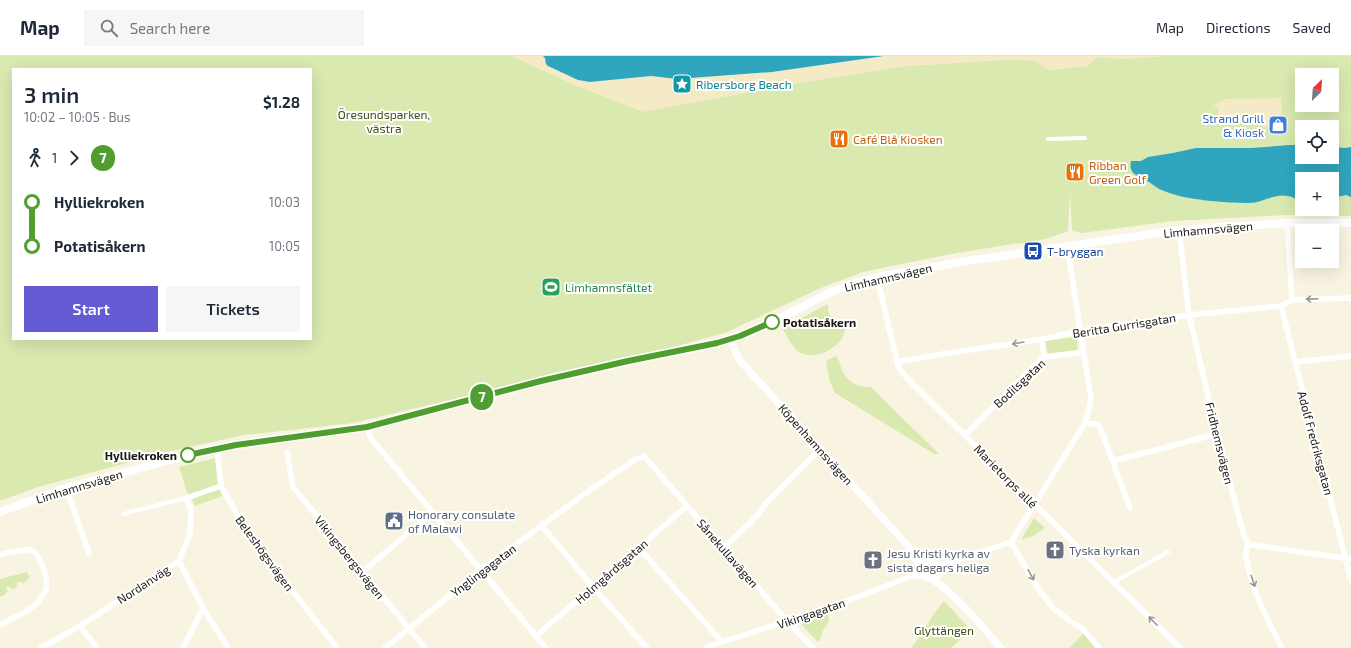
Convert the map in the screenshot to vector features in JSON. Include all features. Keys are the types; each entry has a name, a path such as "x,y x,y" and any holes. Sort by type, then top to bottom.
{"main road":[{"name":"Limhamnsvägen","path":"0,512 66,488 217,448 367,427 541,381 717,343 760,328 829,293 852,284 877,277 960,262 1179,230 1287,223 1351,222"}],"street":[{"path":"1048,139 1086,138"},
{"path":"1287,223 1292,300"},
{"name":"Fridhemsvägen","path":"1179,230 1189,315 1217,434 1244,536 1248,543 1246,558 1252,580 1268,621 1282,648"},
{"path":"953,562 935,577 926,574 925,565 953,562 1012,542 1085,423 1091,398 1067,246"},
{"name":"Marietorps allé","path":"877,277 897,362 899,368 907,378 1034,504 1080,547 1180,648"},
{"name":"Beritta Gurrisgatan","path":"897,362 1042,339 1081,331 1189,315 1281,306 1292,300 1351,298"},
{"name":"Adolf Fredriksgatan","path":"1281,306 1348,559 1351,580"},
{"name":"Köpenhamnsvägen","path":"731,338 737,356 742,363 908,546 932,564"},
{"path":"1042,339 1044,357"},
{"name":"Bodilsgatan","path":"965,435 1044,357 1084,352"},
{"path":"1295,362 1351,356"},
{"path":"1085,423 1097,424 1100,427 1130,508"},
{"path":"367,427 370,437 546,648"},
{"path":"1113,461 1217,434"},
{"name":"Beleshögsvägen","path":"217,448 221,486 247,532 337,648"},
{"path":"724,547 754,519 767,502 820,449"},
{"name":"Vikingsbergsvägen","path":"287,452 293,487 425,648"},
{"name":"Sånekullavägen","path":"644,456 813,648"},
{"name":"Ynglingagatan","path":"385,648 481,570 583,495 644,456"},
{"path":"289,461 296,460"},
{"path":"123,514 186,498 221,486"},
{"path":"66,488 89,553"},
{"name":"Nordanväg","path":"41,648 80,626 179,561 190,534 191,510 186,498"},
{"name":"Holmgårdsgatan","path":"536,636 687,506"},
{"path":"362,572 432,513"},
{"path":"542,526 647,648"},
{"path":"1012,542 1039,590 1053,608 1083,630 1099,648"},
{"path":"1248,543 1252,545 1348,559"},
{"name":"Köpenhamnsvägen","path":"908,546 919,566 926,574 950,592 1001,648"},
{"path":"639,548 722,642"},
{"path":"0,555 24,550 32,550 38,556 47,582 46,590 28,611 0,625"},
{"path":"1114,582 1168,552"},
{"path":"179,561 203,608 228,648"},
{"path":"932,564 938,568 938,573"},
{"name":"Köpenhamnsvägen","path":"938,573 950,592"},
{"name":"Vikingagatan","path":"706,648 828,608 915,575 926,574"},
{"path":"183,648 203,608"},
{"path":"80,626 97,648"}],"green space":[{"name":"Öresundsparken, västra","path":"0,56 512,56 575,85 701,101 797,83 906,66 1016,59 1035,61 1049,70 1087,66 1098,57 1125,59 1163,56 1351,56 1351,216 1339,216 1339,172 1295,172 1295,215 1173,221 1082,233 1072,231 1070,192 1068,231 1046,239 956,253 863,272 823,287 727,332 660,351 545,375 476,394 353,423 244,435 171,451 38,487 0,501"},
{"path":"828,304 830,316 839,321 845,320 846,328 843,336 839,342 825,352 817,355 801,353 792,345 782,328"},
{"path":"1076,337 1078,350 1048,355 1045,341"},
{"path":"836,356 845,376 848,379 854,384 871,387 938,453 936,455 835,393 829,379 826,361"},
{"path":"215,458 218,485 188,495 179,467"},
{"path":"219,488 222,496 195,506 192,499"},
{"path":"1034,518 1045,528 1033,536 1021,540"},
{"path":"27,572 30,577 23,584 22,582 18,582 16,588 13,589 8,586 6,589 8,591 5,595 0,597 0,579"},
{"name":"Glyttängen","path":"944,601 971,630 951,648 911,648 935,613"},
{"path":"828,613 828,622 818,642 801,624"},
{"path":"1084,633 1096,648 1069,648"}],"sand":[{"name":"Ribersborg Beach","path":"512,56 545,56 548,66 578,80 590,82 651,76 677,79 772,72 884,56 1163,56 1125,59 1098,57 1087,66 1049,70 1035,61 1016,59 906,66 797,83 643,112 575,85"},
{"path":"1281,98 1282,112 1280,121 1273,121 1270,128 1252,124 1223,123 1221,118 1218,116 1218,107 1213,106 1224,99"}],"water":[{"path":"543,56 884,56 772,72 677,79 651,76 590,82 578,80 548,66"},
{"path":"1295,145 1295,164 1339,164 1339,148 1351,147 1351,197 1346,195 1339,196 1339,172 1295,172 1295,198 1283,195 1249,203 1218,202 1172,194 1136,175 1131,170 1131,161 1141,161 1148,157 1196,148 1251,148"}],"bus line":[{"name":"7","path":"188,455 236,445 367,427 541,381 717,343 740,336 772,322"}],"place":[{"name":"Ribersborg Beach","path":"682,84"},
{"name":"Strand Grill & Kiosk","path":"1278,125"},
{"name":"Café Blå Kiosken","path":"839,139"},
{"name":"Ribban Green Golf","path":"1075,172"},
{"name":"T-bryggan","path":"1033,251"},
{"name":"Limhamnsfältet","path":"551,287"},
{"name":"Potatisåkern","path":"772,322"},
{"name":"Hylliekroken","path":"188,455"},
{"name":"Honorary consulate of Malawi","path":"394,521"},
{"name":"Tyska kyrkan","path":"1055,550"},
{"name":"Jesu Kristi kyrka av sista dagars heliga","path":"873,560"}]}
